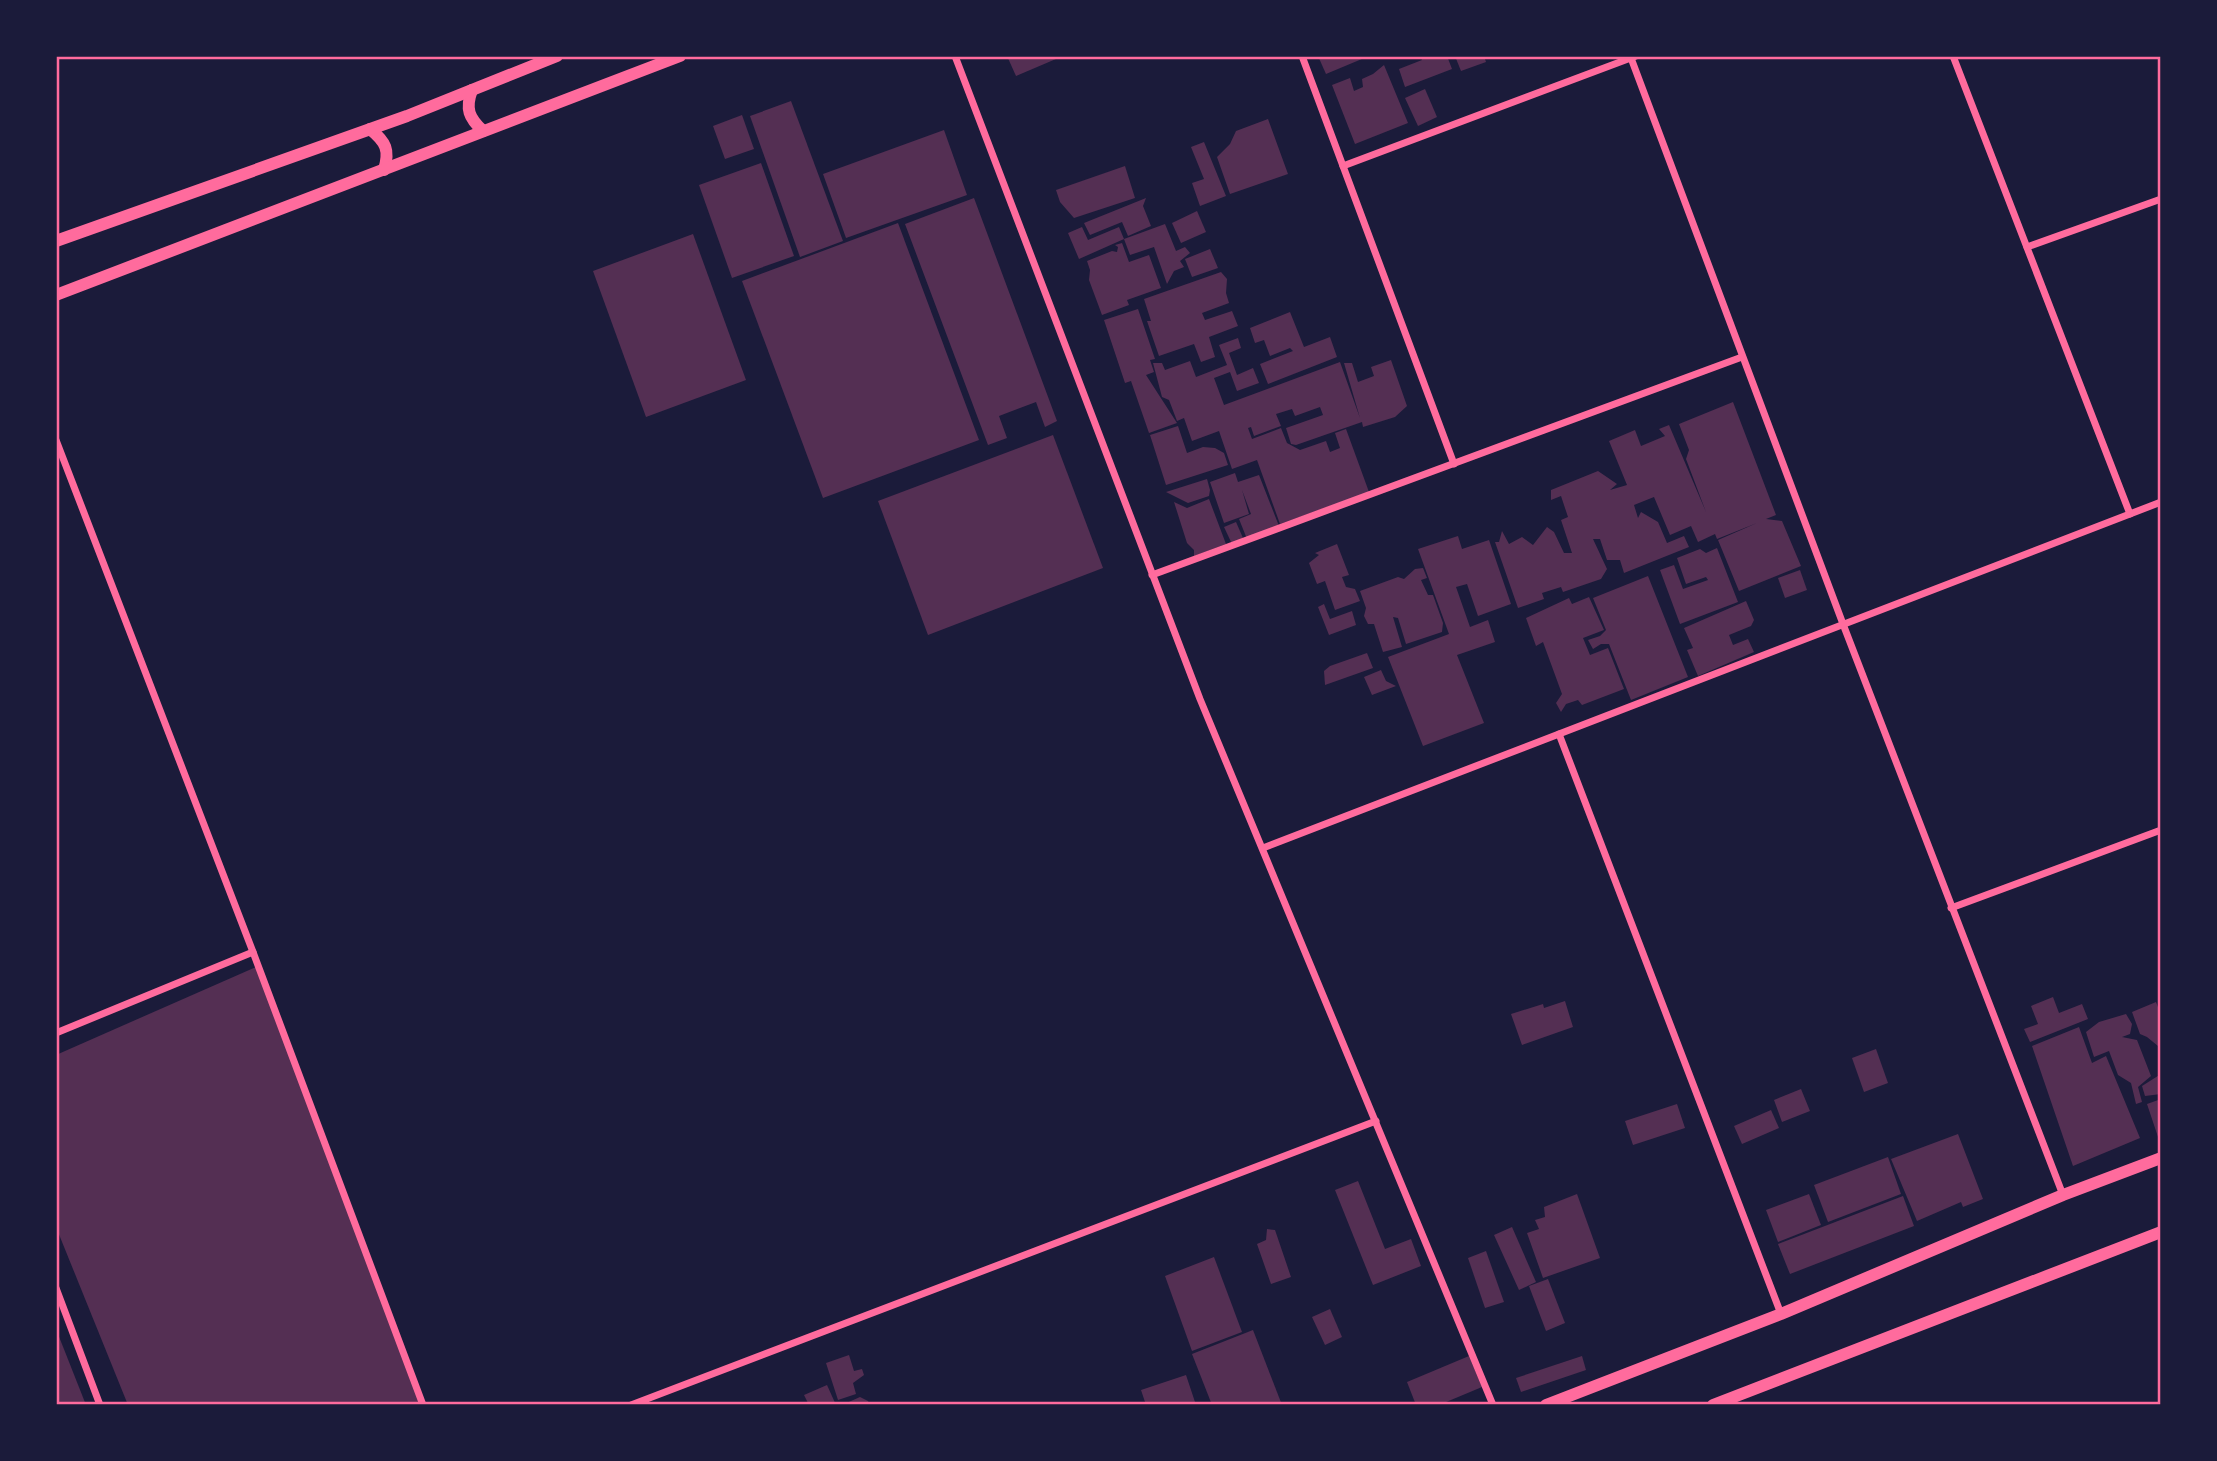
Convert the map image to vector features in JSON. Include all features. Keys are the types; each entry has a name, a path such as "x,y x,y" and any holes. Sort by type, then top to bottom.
{"street":[{"path":"56,241 370,129 557,56"},
{"path":"56,295 680,56"},
{"path":"955,56 1200,699 1493,1405"},
{"path":"1302,56 1454,464"},
{"path":"1953,56 2130,514"},
{"path":"1343,166 1633,57 1742,358 2063,1195"},
{"path":"472,90 468,102 470,114 473,122 484,131"},
{"path":"370,129 386,146 388,158 384,170"},
{"path":"2027,247 2161,199"},
{"path":"1152,575 1742,358"},
{"path":"56,440 253,952 423,1405"},
{"path":"1263,848 2161,502"},
{"path":"1559,734 1781,1314"},
{"path":"1951,908 2161,830"},
{"path":"56,1033 253,952"},
{"path":"631,1405 1376,1121"},
{"path":"1546,1405 1781,1314 2063,1195 2161,1158"},
{"path":"1713,1405 2161,1232"},
{"path":"56,1288 100,1405"}],"building":[{"path":"1007,56 1063,56 1016,76"},
{"path":"1318,56 1369,56 1326,74"},
{"path":"1420,56 1447,56 1452,69 1405,87 1399,69 1422,60"},
{"path":"1455,56 1484,56 1486,62 1461,71"},
{"path":"1384,65 1408,123 1355,144 1332,85 1350,78 1354,91 1363,87 1362,79"},
{"path":"1425,89 1437,117 1418,126 1405,98"},
{"path":"791,101 843,241 800,257 750,116"},
{"path":"742,115 754,149 725,159 713,126"},
{"path":"1268,119 1288,174 1230,194 1217,157 1230,144 1236,131"},
{"path":"944,130 967,195 846,238 823,174"},
{"path":"1204,142 1226,196 1200,206 1192,183 1204,179 1191,147"},
{"path":"761,163 794,256 732,278 699,185"},
{"path":"1125,166 1135,198 1074,218 1060,202 1056,190"},
{"path":"974,198 1057,421 1045,427 1036,402 999,416 1007,438 988,445 905,224"},
{"path":"1146,198 1143,206 1151,226 1128,236 1122,222 1090,235 1084,223"},
{"path":"1197,211 1206,232 1181,243 1172,223"},
{"path":"898,223 979,440 823,498 742,281"},
{"path":"1165,224 1176,251 1185,247 1190,253 1180,261 1184,267 1174,271 1167,284 1154,247 1130,255 1124,239"},
{"path":"1082,227 1088,240 1119,227 1124,239 1079,259 1068,233"},
{"path":"693,234 746,380 646,417 593,271"},
{"path":"1122,243 1129,262 1149,255 1161,288 1127,300 1129,305 1102,315 1089,280 1087,261 1112,251 1117,252 1118,247 1115,245"},
{"path":"1210,249 1218,268 1192,277 1185,259"},
{"path":"1221,272 1227,279 1226,293 1229,303 1202,313 1205,320 1232,311 1238,326 1209,337 1215,357 1201,362 1194,344 1159,356 1147,321 1151,321 1144,299"},
{"path":"1138,309 1155,359 1150,360 1154,372 1146,375 1177,423 1149,433 1131,381 1125,383 1104,320"},
{"path":"1290,312 1304,347 1330,337 1337,357 1268,384 1260,364 1293,351 1290,348 1270,356 1264,340 1255,343 1250,328"},
{"path":"1238,338 1241,348 1229,353 1237,375 1253,368 1259,383 1237,391 1230,372 1214,378 1224,405 1340,362 1360,418 1344,363 1352,363 1358,382 1374,376 1371,367 1391,360 1407,406 1395,417 1363,427 1362,422 1296,445 1291,444 1286,428 1323,415 1320,407 1295,416 1292,409 1276,414 1281,426 1254,436 1251,427 1248,428 1252,439 1281,428 1287,443 1300,450 1326,441 1330,452 1340,448 1335,433 1346,429 1369,492 1280,524 1257,460 1232,469 1219,431 1192,441 1184,418 1177,421 1169,400 1162,397 1153,363 1162,363 1165,370 1190,361 1196,377 1227,365 1219,345"},
{"path":"1733,402 1776,515 1766,519 1782,521 1801,566 1739,591 1718,540 1757,523 1717,539 1715,534 1698,542 1691,526 1670,535 1654,497 1634,505 1638,518 1641,512 1658,522 1667,543 1684,536 1689,547 1624,573 1620,560 1607,560 1600,539 1593,539 1607,569 1601,579 1563,592 1561,587 1542,593 1544,599 1518,608 1495,542 1499,542 1502,531 1509,544 1522,537 1533,545 1547,527 1554,532 1564,553 1572,553 1561,520 1568,517 1561,496 1551,500 1551,490 1598,471 1617,484 1610,490 1627,485 1609,441 1635,430 1641,446 1665,436 1659,429 1669,425 1706,512 1686,459 1689,450 1679,424"},
{"path":"1178,426 1187,453 1203,447 1215,448 1224,453 1228,465 1166,485 1150,435"},
{"path":"1053,435 1103,568 928,635 878,501"},
{"path":"1235,473 1238,482 1259,475 1279,526 1247,539 1239,519 1251,514 1242,490 1249,514 1224,523 1210,482"},
{"path":"1207,479 1209,496 1188,503 1166,492"},
{"path":"1209,499 1226,544 1194,556 1174,502 1187,508"},
{"path":"1236,522 1243,538 1232,544 1224,527"},
{"path":"1458,536 1462,549 1489,540 1511,604 1478,616 1467,584 1456,587 1470,627 1488,620 1495,642 1457,655 1484,723 1423,746 1388,657 1449,634 1418,549"},
{"path":"1337,544 1349,575 1342,577 1346,587 1355,589 1360,601 1335,610 1325,581 1317,584 1309,563 1319,555 1315,553"},
{"path":"1717,548 1738,602 1680,624 1660,570 1674,565 1683,589 1708,580 1706,577 1686,584 1677,558 1700,549 1706,553"},
{"path":"1423,568 1427,578 1421,580 1428,595 1433,595 1443,623 1442,632 1406,644 1398,618 1393,617 1402,647 1383,652 1374,624 1368,624 1364,616 1366,608 1360,591 1398,577 1404,579 1415,569"},
{"path":"1800,570 1807,590 1785,598 1778,578"},
{"path":"1648,576 1688,677 1631,700 1609,644 1601,644 1593,649 1588,640 1600,636 1606,630 1593,598"},
{"path":"1589,597 1604,630 1583,638 1590,655 1608,648 1624,689 1582,705 1578,700 1566,704 1561,712 1556,703 1562,694 1543,642 1536,646 1526,618 1569,598 1572,604"},
{"path":"1746,601 1754,620 1751,626 1729,635 1733,645 1748,639 1754,652 1698,676 1687,650 1693,648 1684,628"},
{"path":"1324,604 1330,619 1352,611 1356,625 1329,635 1318,607"},
{"path":"1367,653 1373,668 1325,685 1324,671 1330,666"},
{"path":"1381,670 1386,681 1396,686 1372,695 1364,677"},
{"path":"258,966 422,1405 128,1405 56,1227 56,1055"},
{"path":"2053,997 2059,1013 2082,1004 2088,1019 2030,1042 2024,1029 2038,1024 2031,1006"},
{"path":"1565,1001 1573,1027 1522,1045 1511,1014 1543,1004 1544,1008"},
{"path":"2156,1002 2161,1015 2161,1053 2158,1046 2140,1034 2132,1012"},
{"path":"2126,1014 2132,1024 2130,1034 2122,1037 2137,1040 2151,1076 2138,1087 2142,1102 2136,1104 2131,1083 2118,1075 2109,1051 2094,1057 2086,1032 2099,1022"},
{"path":"2079,1027 2092,1063 2106,1056 2140,1138 2073,1166 2032,1046"},
{"path":"1876,1049 1888,1083 1864,1092 1852,1058"},
{"path":"2161,1074 2161,1094 2145,1096 2142,1086"},
{"path":"1801,1089 1810,1111 1782,1122 1774,1100"},
{"path":"2161,1099 2161,1143 2160,1143 2147,1104"},
{"path":"1677,1104 1685,1128 1633,1145 1625,1121"},
{"path":"1771,1110 1779,1128 1742,1144 1734,1126"},
{"path":"1958,1134 1983,1199 1963,1207 1961,1202 1917,1221 1891,1159"},
{"path":"1888,1157 1901,1194 1828,1222 1814,1185"},
{"path":"1358,1181 1385,1249 1411,1239 1421,1266 1373,1285 1335,1190"},
{"path":"1577,1194 1600,1258 1543,1278 1527,1233 1539,1229 1535,1220 1545,1217 1544,1207"},
{"path":"1809,1194 1821,1225 1778,1242 1766,1210"},
{"path":"1903,1196 1914,1226 1790,1274 1778,1244"},
{"path":"1512,1227 1536,1282 1519,1290 1494,1235"},
{"path":"1267,1229 1275,1230 1291,1277 1271,1284 1257,1244 1266,1240"},
{"path":"1486,1251 1504,1302 1485,1308 1468,1258"},
{"path":"1214,1257 1242,1332 1192,1351 1165,1276"},
{"path":"1548,1279 1565,1323 1546,1331 1529,1286"},
{"path":"1330,1309 1342,1337 1325,1345 1312,1317"},
{"path":"56,1329 86,1405 56,1405"},
{"path":"1253,1330 1282,1405 1212,1405 1192,1354"},
{"path":"849,1355 854,1371 862,1369 864,1375 853,1383 856,1394 838,1400 826,1363"},
{"path":"1469,1356 1482,1387 1439,1405 1416,1405 1407,1382"},
{"path":"1582,1356 1586,1370 1521,1392 1516,1378"},
{"path":"1186,1375 1196,1405 1146,1405 1141,1390"},
{"path":"827,1385 836,1405 809,1405 804,1395"},
{"path":"860,1397 870,1405 842,1405"}]}
